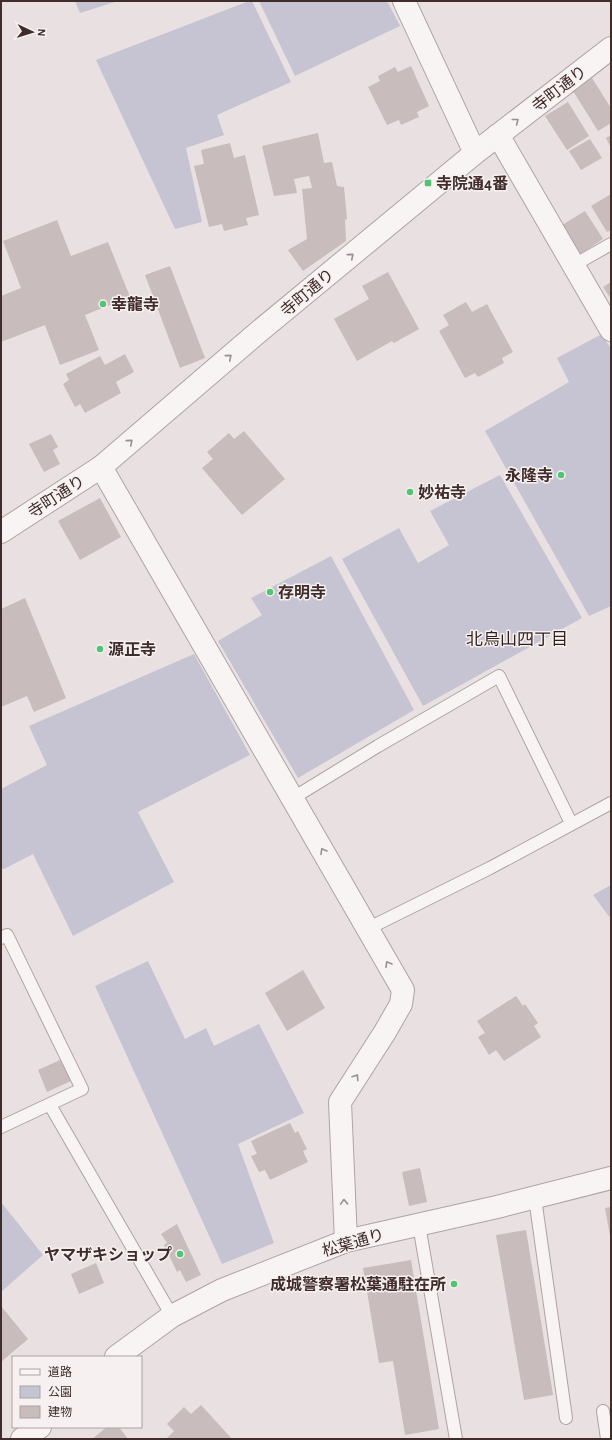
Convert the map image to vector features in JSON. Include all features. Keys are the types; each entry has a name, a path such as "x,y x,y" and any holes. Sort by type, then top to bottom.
{"street":[{"path":"404,1 475,153"},
{"name":"寺町通り","path":"1,532 101,467 256,334 475,153 611,48"},
{"path":"498,135 611,330"},
{"path":"101,467 403,990 401,1004 340,1102 346,1241"},
{"name":"松葉通り","path":"117,1356 172,1316 222,1290 276,1267 346,1241 535,1198 611,1178"},
{"path":"22,1439 38,1428"}],"lane":[{"path":"574,265 611,244"},
{"path":"293,798 378,746 499,676 571,823"},
{"path":"367,929 490,868 571,823 611,803"},
{"path":"1,938 7,935 82,1089 1,1127"},
{"path":"50,1105 172,1316"},
{"path":"535,1198 566,1418"},
{"path":"419,1224 456,1439"},
{"path":"603,1412 607,1439"}],"green space":[{"path":"75,1 118,1 80,13"},
{"path":"252,1 291,82 217,115 224,135 186,148 202,222 175,229 96,60"},
{"path":"259,1 387,1 400,26 295,76"},
{"path":"602,334 611,349 611,606 589,616 485,431 569,382 557,358"},
{"path":"500,475 582,618 423,706 342,559 399,528 418,563 449,545 430,511"},
{"path":"331,556 414,710 298,778 218,641 262,615 251,598"},
{"path":"194,654 250,755 138,812 174,882 73,936 33,854 4,869 1,868 1,789 47,765 29,726"},
{"path":"611,885 611,919 593,895"},
{"path":"148,961 185,1039 206,1028 214,1046 259,1024 304,1113 238,1144 274,1243 222,1264 95,986"},
{"path":"1,1202 43,1255 1,1292"}],"building":[{"path":"411,66 429,106 417,112 419,117 401,125 399,120 387,125 368,87 380,81 378,76 395,67 398,72"},
{"path":"592,78 611,108 611,123 598,131 573,91"},
{"path":"568,102 589,136 567,150 545,116"},
{"path":"318,133 324,163 332,162 337,186 344,187 347,219 345,220 346,241 303,271 288,250 307,239 302,189 312,188 309,176 294,179 297,193 274,196 262,146"},
{"path":"611,135 611,148 606,138"},
{"path":"590,139 602,158 581,170 569,151"},
{"path":"230,143 234,158 245,155 259,215 246,218 248,225 224,231 222,224 209,227 194,166 204,164 201,150"},
{"path":"611,194 611,230 607,232 591,206"},
{"path":"585,211 603,239 580,254 562,225"},
{"name":"幸龍寺","path":"57,220 71,256 108,242 130,297 85,315 99,350 60,365 45,325 1,342 1,296 21,288 3,241"},
{"path":"170,266 205,358 180,368 145,275"},
{"path":"388,272 419,329 394,343 392,341 357,361 334,319 369,299 362,286"},
{"path":"611,282 611,299 603,287"},
{"path":"466,302 472,312 487,304 513,352 502,358 504,363 478,377 475,373 465,378 439,331 449,325 443,315"},
{"path":"125,354 134,372 116,382 121,393 85,413 80,404 75,407 63,384 69,380 66,374 100,356 105,365"},
{"path":"244,431 285,479 242,515 202,468 213,459 207,452 229,433 234,439"},
{"path":"51,434 58,447 53,450 60,464 44,472 29,444"},
{"path":"100,498 121,537 80,560 58,521"},
{"path":"25,598 66,698 34,712 27,696 1,707 1,609"},
{"path":"303,970 325,1008 287,1031 265,993"},
{"path":"516,996 523,1006 525,1004 538,1023 534,1026 541,1037 504,1061 496,1050 489,1055 478,1037 485,1033 477,1021"},
{"path":"62,1059 71,1081 47,1092 38,1070"},
{"path":"290,1123 295,1133 298,1131 307,1149 303,1151 308,1162 270,1180 265,1170 259,1172 251,1156 257,1154 251,1141"},
{"path":"420,1168 427,1202 409,1206 402,1172"},
{"path":"611,1207 611,1236 610,1236 605,1208"},
{"path":"177,1224 201,1275 186,1282 180,1270 177,1272 164,1245 167,1243 161,1234"},
{"path":"526,1230 553,1395 524,1400 496,1235"},
{"path":"411,1260 439,1429 405,1435 393,1361 379,1363 363,1268"},
{"path":"96,1263 104,1283 79,1294 71,1274"},
{"path":"1,1306 28,1339 1,1362"},
{"path":"201,1405 232,1439 167,1438 174,1431 167,1424 184,1407 191,1414"},
{"path":"106,1428 120,1428 128,1439 92,1439"}],"place":[{"name":"寺院通4番","path":"428,183"},
{"name":"幸龍寺","path":"103,304"},
{"name":"永隆寺","path":"561,475"},
{"name":"妙祐寺","path":"410,492"},
{"name":"存明寺","path":"270,592"},
{"name":"源正寺","path":"100,649"},
{"name":"ヤマザキショップ","path":"180,1254"},
{"name":"成城警察署松葉通駐在所","path":"454,1284"}],"district":[{"name":"北烏山四丁目","path":"517,639"}]}
